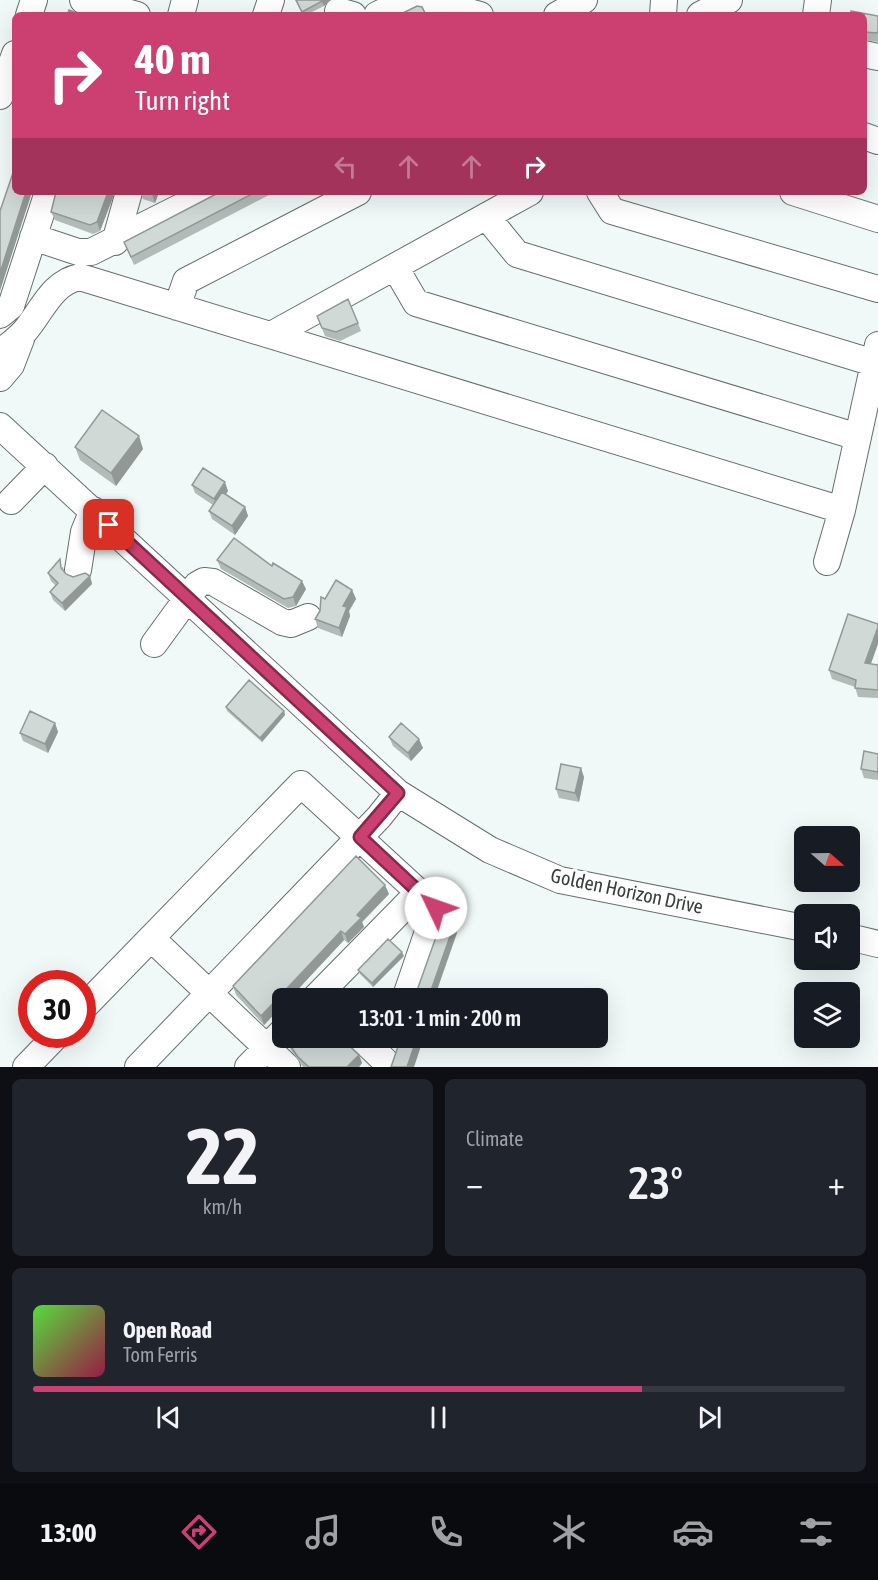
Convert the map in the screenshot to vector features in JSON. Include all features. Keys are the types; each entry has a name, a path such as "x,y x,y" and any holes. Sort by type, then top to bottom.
{"street":[{"path":"83,0 108,11"},
{"path":"383,12 407,0"},
{"path":"425,0 469,12"},
{"path":"562,12 584,0"},
{"path":"706,12 729,0"},
{"path":"0,96 12,62"},
{"path":"5,310 47,195"},
{"path":"115,242 128,195"},
{"path":"33,237 85,253 115,242 205,195"},
{"path":"177,307 186,281 352,195"},
{"path":"273,334 524,195"},
{"path":"602,195 612,211 878,289"},
{"path":"803,195 878,219"},
{"path":"486,216 517,254 876,354 842,510 827,562"},
{"path":"395,267 416,303 858,437"},
{"path":"0,353 24,332 56,289 68,279 80,277 273,334 842,510"},
{"path":"0,378 11,364 24,332"},
{"name":"Golden Horizon Drive","path":"0,426 45,465 398,793 490,850 560,880 794,926"},
{"path":"12,501 45,465"},
{"path":"78,570 84,532 93,510"},
{"path":"154,644 197,585 204,581 213,582 282,622 291,624 308,617"},
{"path":"96,995 302,784 436,908 409,988"},
{"path":"138,1067 360,837 398,793"},
{"path":"327,988 419,892"},
{"path":"151,938 209,993 272,1039"},
{"path":"860,940 878,944"},
{"path":"248,1067 272,1042"},
{"path":"26,1067 44,1048"},
{"path":"278,1048 287,1067"}],"building":[{"path":"296,0 324,0 302,12"},
{"path":"417,6 422,7 424,12 405,12"},
{"path":"867,14 878,16 877,33 867,32"},
{"path":"12,176 12,195 25,195 0,273 0,211"},
{"path":"55,195 107,195 97,222 90,225 51,212"},
{"path":"214,195 250,195 131,257 124,242"},
{"path":"348,299 358,323 336,332 322,328 317,316"},
{"path":"102,410 139,436 111,473 75,447"},
{"path":"203,468 225,482 214,499 192,485"},
{"path":"222,492 245,507 232,526 209,511"},
{"path":"234,538 272,566 273,563 302,581 293,597 284,599 217,560"},
{"path":"60,559 61,568 66,574 73,577 85,573 90,576 62,603 50,592 58,583 48,573"},
{"path":"336,580 352,590 343,606 347,607 339,628 315,619 320,611 321,597 325,599"},
{"path":"848,614 878,624 865,663 878,665 878,690 855,688 856,680 829,670"},
{"path":"249,680 284,711 260,738 226,707"},
{"path":"30,711 55,723 45,744 20,733"},
{"path":"401,723 419,739 408,753 389,737"},
{"path":"864,751 878,754 878,772 861,769"},
{"path":"561,764 581,768 575,793 556,789"},
{"path":"356,856 385,885 357,915 361,918 345,934 341,931 287,988 272,988 272,1004 261,1016 233,986"},
{"path":"442,920 454,925 432,988 418,988"},
{"path":"388,939 402,952 372,983 358,970"},
{"path":"292,1048 352,1048 359,1055 347,1067 309,1067"},
{"path":"398,1048 414,1048 407,1067 391,1067"}],"route":[{"path":"109,525 398,793 360,837 436,908"}]}
